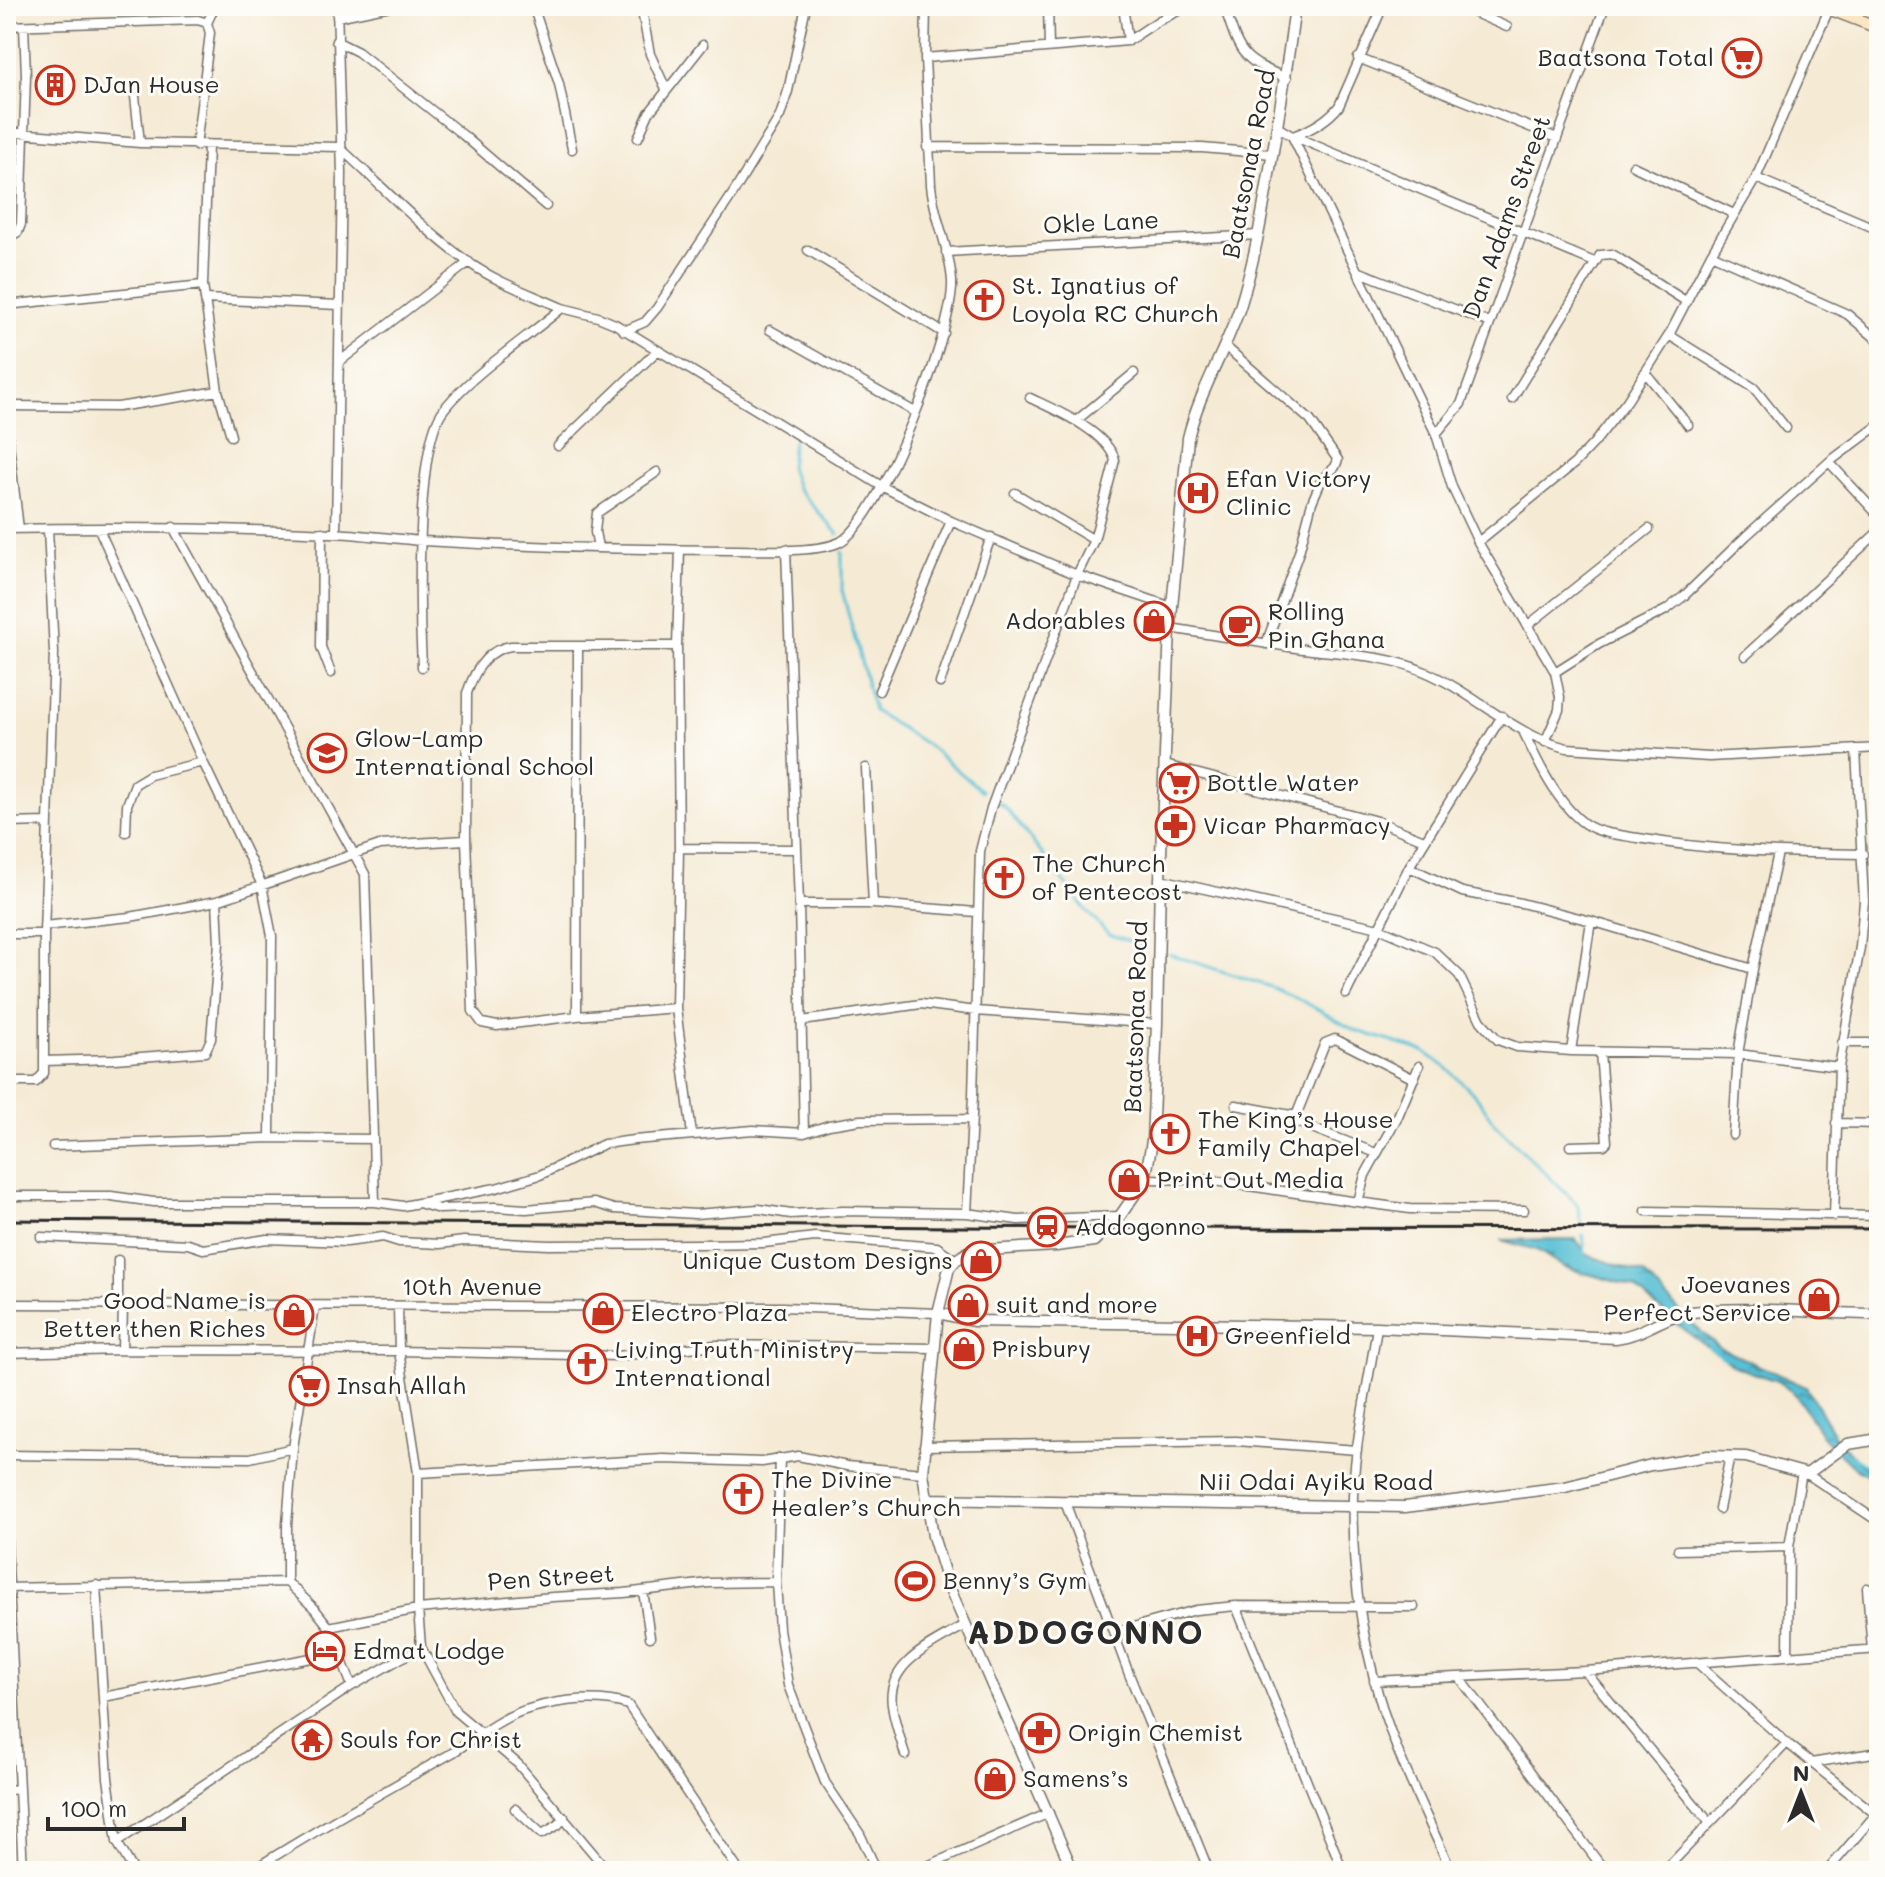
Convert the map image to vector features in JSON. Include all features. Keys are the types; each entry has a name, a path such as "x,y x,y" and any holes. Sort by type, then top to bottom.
{"main road":[{"path":"1826,8 1879,28"}],"street":[{"path":"196,146 210,33 207,23 215,6"},
{"path":"336,533 342,173 337,6"},
{"path":"337,17 390,6"},
{"path":"533,6 559,84 572,149"},
{"path":"641,6 650,54 666,89"},
{"path":"624,331 645,322 657,308 780,116 806,6"},
{"path":"6,529 173,527 680,550 786,549 840,542 853,530 883,487 944,333 952,282 933,204 927,147 926,6"},
{"path":"1048,6 1049,47"},
{"path":"1123,6 1128,41"},
{"path":"925,58 1128,41 1188,6"},
{"path":"1224,6 1240,52 1258,67 1287,78"},
{"name":"Baatsonaa Road","path":"956,1260 970,1251 1094,1241 1120,1216 1144,1179 1152,1141 1170,628 1188,438 1194,412 1226,347 1241,305 1259,235 1287,78 1295,6"},
{"path":"1292,136 1306,131 1339,106 1383,6"},
{"path":"1459,6 1507,27"},
{"name":"Dan Adams Street","path":"1436,434 1461,404 1605,6"},
{"path":"1478,542 1575,463 1627,401 1669,335 1711,254 1756,178 1826,8"},
{"path":"6,26 198,20 207,23"},
{"path":"6,239 18,232 21,224 26,75 24,26"},
{"path":"336,41 358,52 546,206"},
{"path":"638,138 649,113 703,45"},
{"path":"1358,58 1557,138"},
{"path":"134,87 140,143"},
{"path":"1277,127 1292,136 1594,262"},
{"path":"6,132 196,146 339,147 391,198 469,262 495,278 562,308 598,317 883,487 951,521 1077,575 1172,607"},
{"path":"1292,136 1360,271 1436,434 1452,487 1478,542 1555,672 1559,710 1545,742"},
{"path":"208,146 203,285 218,391 231,436"},
{"path":"927,147 1202,148 1273,154"},
{"path":"1633,166 1734,214"},
{"path":"1756,178 1879,230"},
{"name":"Okle Lane","path":"946,252 1259,235"},
{"path":"808,250 944,333"},
{"path":"1512,399 1600,255 1612,254 1687,302"},
{"path":"1711,254 1847,314 1879,341"},
{"path":"339,362 469,262"},
{"path":"1360,271 1490,323"},
{"path":"6,305 203,285"},
{"path":"205,299 339,305"},
{"path":"422,667 420,568 427,457 437,421 462,391 562,308"},
{"path":"770,330 915,412"},
{"path":"1669,335 1754,388 1786,428"},
{"path":"1226,347 1310,420 1338,460 1322,479 1312,502 1299,552 1266,644"},
{"path":"558,446 657,351"},
{"path":"1645,372 1688,425"},
{"path":"1077,420 1134,373"},
{"path":"6,406 118,407 218,391"},
{"path":"967,1213 980,851 991,808 1077,575 1094,540 1115,460 1112,452 1077,420 1030,398"},
{"path":"6,418 19,529"},
{"path":"1555,672 1599,644 1666,610 1829,462 1879,425"},
{"path":"1829,462 1879,516"},
{"path":"598,547 595,532 597,513 657,472"},
{"path":"1015,493 1094,540"},
{"path":"879,691 951,521"},
{"path":"173,527 365,874 375,1202"},
{"path":"6,1082 36,1082 44,1073 44,930 54,653 48,529"},
{"path":"99,529 203,762 262,885 272,936 270,1138"},
{"path":"1527,626 1649,529"},
{"path":"1745,656 1879,531"},
{"path":"322,532 321,647 331,673"},
{"path":"940,683 991,537"},
{"path":"786,549 804,1133"},
{"path":"680,550 676,1008 692,1135"},
{"path":"1170,628 1386,660 1422,670 1524,732 1567,748 1709,757 1879,748"},
{"path":"676,1008 497,1026 482,1023 473,1011 466,840 467,693 474,671 501,647 677,646"},
{"path":"577,1016 578,647"},
{"path":"1346,994 1424,840 1502,716"},
{"path":"1524,732 1541,769 1575,816 1588,826 1609,833 1674,844 1778,853 1863,854"},
{"path":"1834,1216 1839,1067 1860,947 1864,901 1856,750"},
{"path":"126,832 127,805 135,784 150,775 203,762"},
{"path":"1165,765 1377,821 1424,840"},
{"path":"866,768 873,904"},
{"path":"6,823 47,822"},
{"path":"6,934 217,901 380,845 466,840"},
{"path":"679,848 797,849"},
{"path":"1733,1135 1738,1054 1778,853"},
{"path":"1409,867 1462,892 1591,921 1753,969"},
{"path":"1160,879 1379,928 1444,958 1459,975 1481,1021 1498,1040 1517,1047 1738,1054 1839,1067"},
{"path":"44,1061 205,1052 211,1039 218,956 217,901"},
{"path":"799,904 873,904 977,912"},
{"path":"1571,1051 1591,921"},
{"path":"802,1021 921,1004 1157,1024"},
{"path":"1376,1153 1299,1123 1296,1116 1325,1043 1335,1039 1414,1079"},
{"path":"1842,1043 1879,1043"},
{"path":"1570,1146 1604,1145 1607,1142 1600,1052"},
{"path":"1358,1202 1365,1175 1398,1116 1419,1066"},
{"path":"1236,1105 1296,1116"},
{"path":"6,1196 111,1196 154,1202 375,1202 403,1206 496,1188 540,1175 604,1144 753,1130 804,1133 860,1120 972,1119"},
{"path":"1836,1123 1879,1124"},
{"path":"53,1146 270,1138 373,1139"},
{"path":"1144,1179 1207,1180 1410,1209 1524,1210"},
{"path":"422,1204 439,1209 526,1209 594,1203 614,1209 695,1214 759,1209 791,1214 843,1211 967,1213 1018,1220 1120,1216"},
{"path":"1646,1211 1879,1216"},
{"path":"41,1237 188,1244 203,1249 267,1239 347,1242 383,1237 399,1242 549,1245 764,1243 815,1237 937,1247 956,1260 946,1278 938,1313 924,1446 923,1473 933,1536 947,1582 1073,1871"},
{"path":"118,1260 122,1350"},
{"name":"10th Avenue","path":"6,1304 782,1307 938,1313"},
{"path":"398,1306 399,1351 418,1473 421,1647 456,1712 518,1764 608,1871"},
{"path":"287,1582 288,1503 293,1448 315,1307"},
{"path":"938,1313 973,1321 1377,1327 1616,1338 1638,1334 1689,1312 1775,1310 1879,1314"},
{"path":"1377,1327 1357,1450 1354,1506 1358,1606 1374,1681 1395,1741 1451,1871"},
{"path":"6,1353 122,1350 399,1351 618,1356 715,1345 935,1348"},
{"path":"1788,1656 1789,1547 1804,1473 1848,1444 1879,1439"},
{"path":"924,1446 1236,1441 1357,1450"},
{"path":"6,1455 250,1458 293,1448"},
{"path":"418,1473 663,1459 762,1462 798,1456 847,1466 923,1473"},
{"path":"1719,1509 1730,1456"},
{"name":"Nii Odai Ayiku Road","path":"927,1499 1405,1507 1565,1487 1686,1459 1746,1457 1804,1473"},
{"path":"780,1458 776,1582 779,1629 788,1685 825,1782 860,1834 877,1871"},
{"path":"1804,1473 1879,1522"},
{"path":"1065,1502 1129,1674 1209,1871"},
{"path":"6,1524 9,1687 23,1871"},
{"path":"1678,1550 1789,1547"},
{"path":"8,1588 287,1582 329,1627 352,1686"},
{"name":"Pen Street","path":"329,1627 418,1609 709,1583 776,1582"},
{"path":"96,1585 104,1736 117,1842 134,1871"},
{"path":"1374,1681 1585,1671 1876,1650 1867,1588"},
{"path":"643,1591 650,1637"},
{"path":"1115,1632 1196,1610 1236,1606 1414,1607"},
{"path":"1236,1606 1343,1871"},
{"path":"905,1755 892,1705 895,1676 906,1662 965,1625"},
{"path":"117,1842 352,1686 421,1647"},
{"path":"103,1697 338,1653"},
{"path":"1696,1662 1787,1743 1877,1816 1827,1871"},
{"path":"1585,1671 1709,1822"},
{"path":"1460,1678 1605,1871"},
{"path":"251,1871 498,1722 530,1708 579,1700 615,1701 628,1705 739,1871"},
{"path":"1664,1871 1787,1743"},
{"path":"1811,1763 1879,1752"},
{"path":"6,1790 19,1789"},
{"path":"515,1809 542,1834 558,1825 564,1817"},
{"path":"916,1871 1049,1813"}],"water":[{"path":"1576,1239 1587,1255 1644,1274 1720,1348 1806,1387 1838,1441 1861,1464 1879,1476 1879,1481 1853,1467 1825,1440 1795,1394 1777,1381 1734,1366 1680,1327 1634,1287 1564,1267 1537,1250 1501,1240"}],"waterway":[{"path":"793,441 790,467 797,488 838,534"},
{"path":"842,552 842,590 874,711 929,746 982,791"},
{"path":"997,801 1006,808 1108,934 1145,946"},
{"path":"1169,954 1271,987 1354,1030 1423,1051 1447,1068 1477,1097 1495,1124 1577,1204 1582,1224"},
{"path":"1583,1235 1585,1255"},
{"path":"1709,1347 1725,1359"},
{"path":"1850,1455 1879,1473"}],"railway":[{"path":"6,1220 1108,1228 1879,1229"}],"place":[{"name":"Baatsona Total","path":"1742,58"},
{"name":"DJan House","path":"55,85"},
{"name":"St. Ignatius of Loyola RC Church","path":"984,300"},
{"name":"Efan Victory Clinic","path":"1198,493"},
{"name":"Adorables","path":"1154,621"},
{"name":"Rolling Pin Ghana","path":"1240,626"},
{"name":"Glow-Lamp International School","path":"327,753"},
{"name":"Bottle Water","path":"1179,783"},
{"name":"Vicar Pharmacy","path":"1175,826"},
{"name":"The Church of Pentecost","path":"1004,878"},
{"name":"The King’s House Family Chapel","path":"1170,1134"},
{"name":"Print Out Media","path":"1129,1180"},
{"name":"Addogonno","path":"1047,1227"},
{"name":"Unique Custom Designs","path":"981,1261"},
{"name":"Joevanes Perfect Service","path":"1819,1299"},
{"name":"suit and more","path":"968,1305"},
{"name":"Electro Plaza","path":"603,1313"},
{"name":"Good Name is Better then Riches","path":"294,1315"},
{"name":"Greenfield","path":"1197,1336"},
{"name":"Prisbury","path":"964,1349"},
{"name":"Living Truth Ministry International","path":"587,1364"},
{"name":"Insah Allah","path":"309,1386"},
{"name":"The Divine Healer’s Church","path":"743,1494"},
{"name":"Benny’s Gym","path":"915,1581"},
{"name":"Edmat Lodge","path":"325,1651"},
{"name":"Origin Chemist","path":"1040,1733"},
{"name":"Souls for Christ","path":"312,1740"},
{"name":"Samens’s","path":"995,1779"}],"district":[{"name":"ADDOGONNO","path":"1086,1633"}]}
